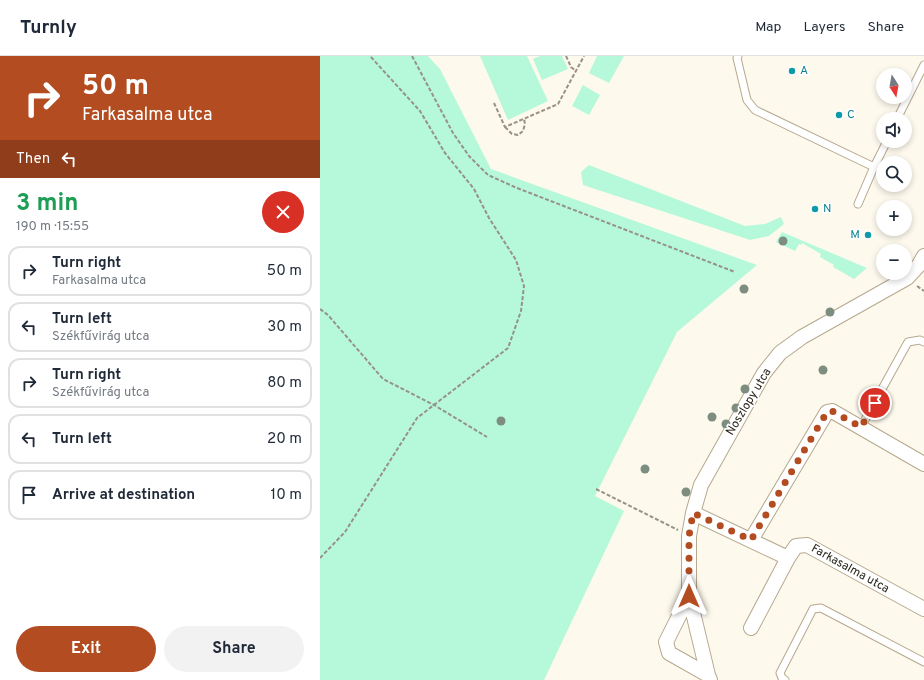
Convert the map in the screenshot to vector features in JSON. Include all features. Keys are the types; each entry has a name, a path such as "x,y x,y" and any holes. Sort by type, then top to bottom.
{"street":[{"name":"Noszlopy utca","path":"709,677 689,596 689,536 693,513 701,485 764,373 780,353 802,337 907,278 914,271 924,256"},
{"path":"751,540 827,412 832,411 924,464"},
{"path":"693,513 788,558 751,628"},
{"name":"Farkasalma utca","path":"788,558 796,546 807,545 924,609"},
{"name":"Noszlopy utca","path":"689,596 666,642 669,653 709,677"}],"lane":[{"path":"738,56 737,58 747,100 755,110 874,167"},
{"path":"901,112 924,65"},
{"path":"858,204 884,148"},
{"path":"861,427 908,342 920,340 924,342"},
{"path":"785,680 782,678 780,673 813,609 821,608 924,662"}],"path":[{"path":"320,558 345,532 417,418 508,348 521,311 524,286 516,260 489,218 474,190 445,153 420,112 370,56"},
{"path":"412,56 453,133 469,156 488,175 517,188 734,272"},
{"path":"566,56 571,67 576,72"},
{"path":"505,127 558,104 584,56"},
{"path":"494,103 505,127 512,134 518,135 523,131 525,124 524,119"},
{"path":"320,309 328,315 382,379 434,406 487,437"},
{"path":"596,489 689,536"}],"green space":[{"path":"320,56 428,56 440,69 491,169 757,265 677,332 595,496 624,511 544,680 320,680"},
{"path":"480,56 527,56 548,101 508,120"},
{"path":"540,56 562,56 568,69 542,80 533,59"},
{"path":"597,56 624,56 609,83 589,73"},
{"path":"583,85 600,95 589,115 572,106"},
{"path":"589,165 745,226 765,224 781,217 784,224 769,236 750,240 583,185 581,172"},
{"path":"782,232 867,268 854,279 833,267 834,265 820,257 821,254 802,243 801,245 799,244 795,251 776,242"}],"place":[{"name":"A","path":"792,71"},
{"name":"C","path":"839,115"},
{"name":"N","path":"815,209"},
{"name":"M","path":"868,235"}],"route":[{"path":"689,596 689,536 693,513 751,540 827,412 832,411 861,427 875,403"}]}
